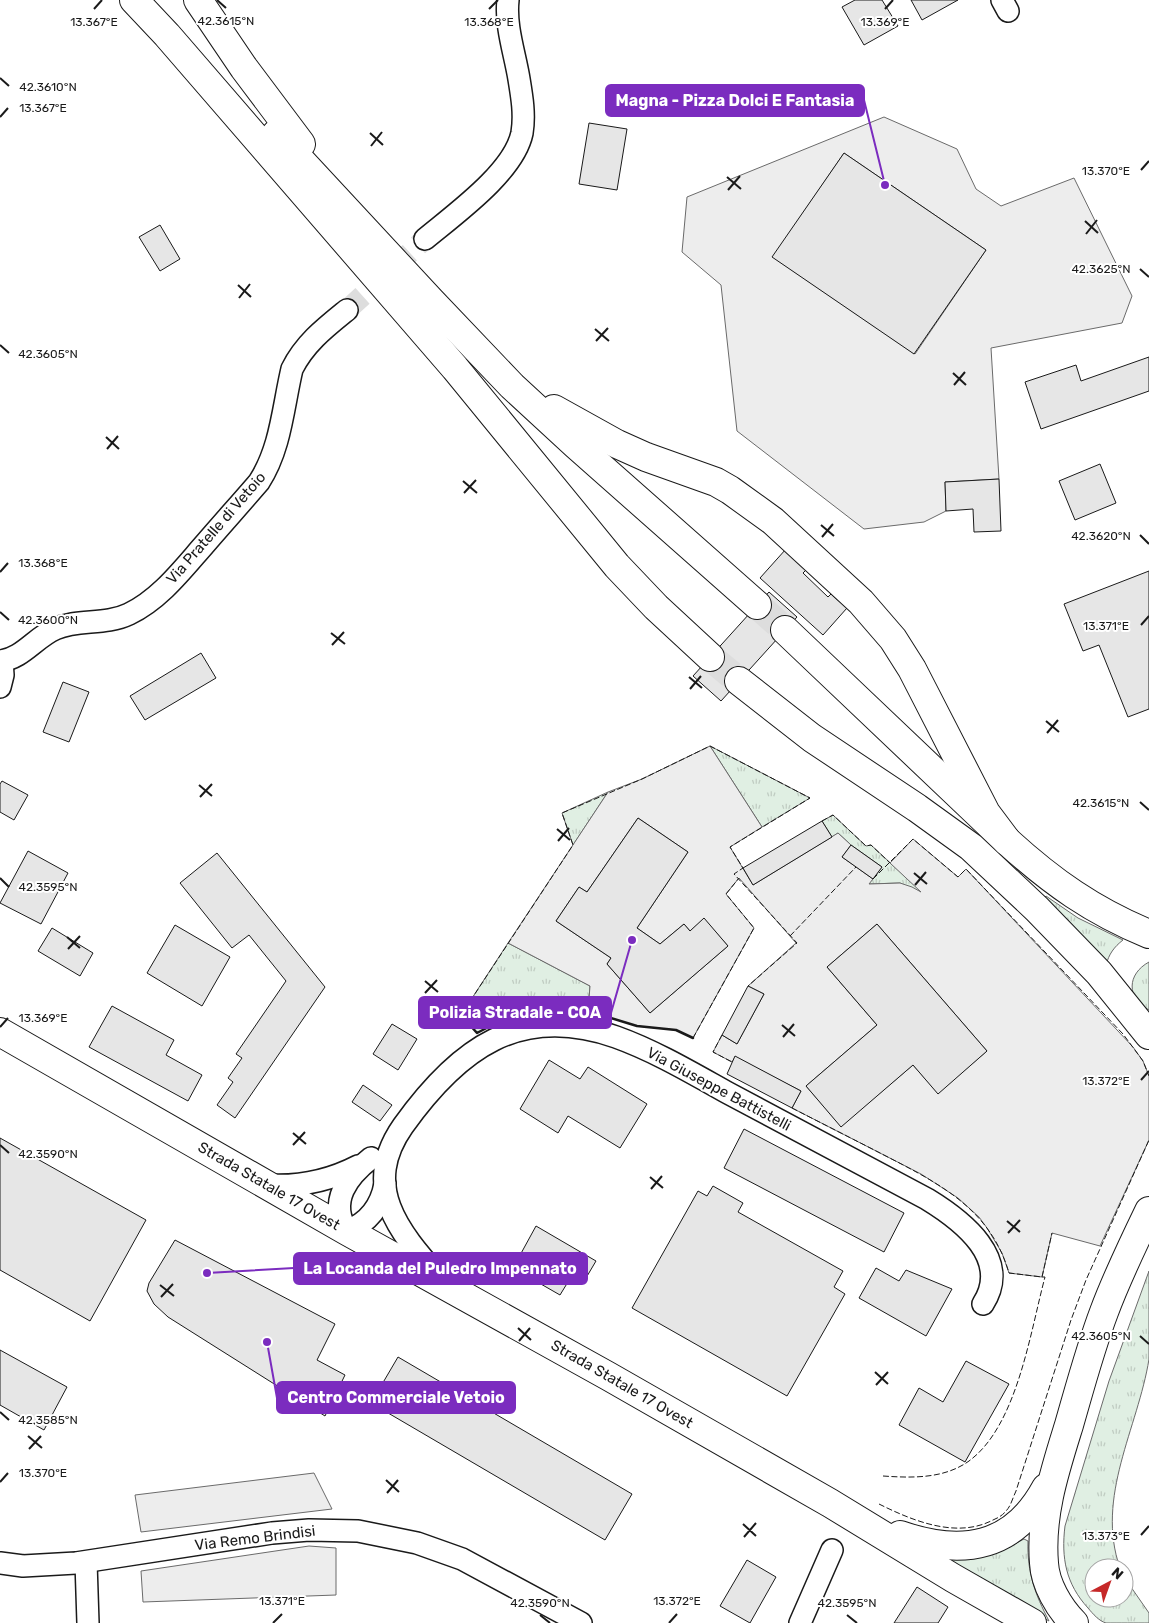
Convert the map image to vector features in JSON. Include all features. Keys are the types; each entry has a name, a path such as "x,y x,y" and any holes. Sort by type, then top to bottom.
{"main road":[{"path":"134,0 365,247 478,350 536,408 757,605"},
{"path":"198,0 274,108 365,247"},
{"path":"160,8 365,247 462,376 616,566 656,607 710,657"},
{"path":"478,350 530,392 578,424 617,444 716,482 742,498 774,521 862,602 894,640 912,669 977,797 986,813 1007,841"},
{"path":"785,630 1007,841 1062,888 1107,914 1149,934"},
{"path":"739,681 812,738 917,808 971,847 1037,909 1092,966 1149,1035"},
{"name":"Strada Statale 17 Ovest","path":"0,1032 347,1231 830,1503 953,1578 1032,1623"},
{"path":"1074,1623 1053,1593 1044,1565 1046,1517 1050,1492 1104,1312 1126,1258 1149,1211"},
{"path":"830,1503 872,1524 918,1541 944,1546 966,1546 996,1538 1016,1527 1036,1505 1057,1465"}],"street":[{"path":"425,239 481,192 502,170 514,152 522,134 524,114 509,27 508,0"},
{"name":"Via Pratelle di Vetoio","path":"1,661 17,655 48,632 58,628 72,624 114,619 130,613 148,601 175,578 256,486 266,471 274,453 292,369 313,339 347,310"},
{"path":"0,687 3,675 1,661"},
{"name":"Via Giuseppe Battistelli","path":"386,1180 383,1195 374,1211 356,1227 347,1231 340,1217 341,1195 347,1183 354,1173 390,1142 441,1079 472,1052 492,1040 512,1032 544,1026 562,1025 598,1032 625,1040 660,1056 927,1199 949,1213 976,1239 989,1260 992,1272 992,1286 983,1304"},
{"name":"Via Giuseppe Battistelli","path":"402,1128 390,1148 387,1161 388,1202 396,1222 411,1245 446,1286"},
{"name":"Via Giuseppe Battistelli","path":"266,1184 286,1186 310,1184 337,1176 371,1158"},
{"name":"Via Remo Brindisi","path":"0,1563 23,1566 86,1562 272,1533 309,1530 358,1531 417,1543 462,1559 581,1623"},
{"path":"800,1623 832,1550"},
{"path":"86,1562 88,1623"}],"green space":[{"path":"710,746 810,798 762,827"},
{"path":"608,792 573,845 562,813"},
{"path":"833,815 866,846 871,845 925,895 900,883 868,884 882,867 851,845 838,833 832,837 822,821"},
{"path":"1046,896 1078,918 1123,940 1112,951 1106,965 1044,898"},
{"path":"508,943 590,986 588,1011 559,1010 531,1013 503,1021 477,1033 461,1015"},
{"path":"1149,962 1149,1010 1136,999 1132,986 1136,973"},
{"path":"1149,1271 1149,1359 1144,1385 1121,1463 1112,1515 1118,1558 1084,1558 1084,1603 1075,1590 1067,1570 1064,1549 1065,1526 1109,1381"},
{"path":"1024,1539 1028,1541 1029,1563 1033,1583 1049,1621 937,1558 972,1558 982,1556 1001,1550"},
{"path":"1134,1591 1149,1613 1149,1623 1106,1623 1094,1615 1088,1608 1134,1608"}],"shaded area":[{"path":"884,117 957,149 976,189 1001,206 1074,178 1132,296 1122,323 991,348 999,479 945,482 946,511 924,522 864,529 737,431 721,285 682,252 687,197","holes":["844,153 986,250 915,354 773,257"]},
{"path":"710,746 762,827 730,847 753,885 838,833 851,845 842,857 873,879 869,884 900,883 921,892 890,863 913,839 958,877 966,869 1133,1047 1143,1061 1149,1076 1149,1140 1100,1246 1052,1233 1042,1277 1009,1273 1002,1253 987,1228 979,1217 958,1198 921,1174 792,1108 801,1091 735,1057 732,1062 713,1052 722,1035 737,1044 764,994 748,986 796,943 739,878 726,894 754,928 693,1038 676,1030 637,1026 588,1011 590,986 508,943 608,792 642,779","holes":["638,818 688,852 637,928 660,944 684,924 690,931 704,919 728,946 650,1013 607,964 611,958 556,921 579,887 587,892","877,924 987,1051 938,1093 913,1065 841,1126 806,1086 877,1025 827,967"]},
{"path":"314,1473 332,1509 141,1532 135,1495"},
{"path":"309,1546 336,1548 336,1595 143,1602 141,1571"}],"building":[{"path":"855,0 882,0 898,26 864,45 842,7"},
{"path":"911,0 958,0 922,20"},
{"path":"589,123 627,129 617,190 579,184"},
{"path":"844,153 986,250 914,354 772,257"},
{"path":"160,225 180,259 160,271 139,237"},
{"path":"1149,357 1149,391 1041,429 1025,382 1076,365 1081,381"},
{"path":"1100,464 1116,503 1075,520 1059,481"},
{"path":"999,479 1001,531 974,532 973,509 946,511 945,482"},
{"path":"786,549 807,569 803,573 828,597 831,594 847,608 823,635 760,578"},
{"path":"1149,571 1149,709 1128,717 1099,645 1083,651 1064,604"},
{"path":"769,592 797,617 721,701 693,676"},
{"path":"201,653 216,678 145,720 130,696"},
{"path":"63,682 89,692 69,742 43,732"},
{"path":"2,781 28,795 14,820 0,812 0,784"},
{"path":"638,818 688,852 637,928 660,944 684,924 690,931 704,918 728,946 650,1013 607,964 611,958 556,921 579,887 587,892"},
{"path":"822,821 832,837 753,885 743,868"},
{"path":"851,845 882,867 873,879 842,857"},
{"path":"28,851 68,873 41,924 0,903"},
{"path":"217,853 325,987 235,1118 217,1105 233,1082 228,1078 242,1058 236,1054 286,981 249,935 232,948 180,883"},
{"path":"877,924 987,1051 938,1094 913,1065 841,1127 806,1086 877,1025 827,967"},
{"path":"175,925 230,957 202,1006 147,973"},
{"path":"52,928 93,953 80,976 38,951"},
{"path":"748,986 764,994 737,1044 722,1035"},
{"path":"112,1006 174,1040 166,1055 202,1075 188,1101 89,1047"},
{"path":"392,1024 417,1039 398,1070 373,1054"},
{"path":"735,1056 801,1091 792,1108 727,1074"},
{"path":"549,1060 580,1079 588,1067 647,1104 620,1148 568,1116 558,1133 520,1109"},
{"path":"363,1085 392,1105 380,1121 352,1102"},
{"path":"744,1129 904,1213 884,1252 724,1168"},
{"path":"0,1138 146,1220 90,1321 0,1270"},
{"path":"713,1186 743,1203 738,1212 843,1271 834,1287 845,1294 787,1396 632,1308 698,1191 707,1196"},
{"path":"536,1226 596,1261 583,1283 571,1277 560,1295 513,1268"},
{"path":"175,1240 335,1324 317,1360 345,1375 325,1416 168,1317 154,1304 147,1291 149,1283"},
{"path":"876,1268 899,1281 906,1270 952,1289 926,1336 859,1298"},
{"path":"0,1350 67,1387 44,1430 0,1405"},
{"path":"398,1357 632,1494 605,1540 371,1403"},
{"path":"966,1361 1009,1384 965,1462 899,1425 919,1388 943,1402"},
{"path":"747,1560 776,1577 750,1623 720,1606"},
{"path":"917,1587 948,1607 938,1623 894,1623"}],"tunnel":[{"path":"347,310 425,239"},
{"path":"757,605 785,630"},
{"path":"710,657 739,681"}],"fence":[{"path":"461,1015 573,845 562,813 642,779 710,746 810,798 730,847 743,868 734,874 797,943 748,986"},
{"path":"822,821 833,815 866,846 871,845 890,863"},
{"path":"873,879 913,839 958,877 966,869 1123,1034 1143,1061 1149,1076"},
{"path":"790,936 856,867"},
{"path":"693,1038 754,928 726,894 739,878"},
{"path":"722,1035 713,1052 732,1062"},
{"path":"792,1108 921,1175 958,1199 989,1230 1000,1250 1009,1273 1042,1277 1052,1233"},
{"path":"879,1504 921,1522 950,1528 965,1528 979,1525 999,1517 1008,1509 1016,1491 1071,1320 1086,1280 1149,1140"},
{"path":"883,1476 916,1477 949,1471 969,1461 985,1445 999,1425 1019,1377 1045,1277 1042,1277"}],"wall":[{"path":"461,1015 477,1033 498,1022 525,1013 564,1009 588,1011 637,1026 676,1030 693,1038"}],"place":[{"name":"Magna - Pizza Dolci E Fantasia","path":"885,185"},
{"name":"Polizia Stradale - COA","path":"632,940"},
{"name":"La Locanda del Puledro Impennato","path":"207,1273"},
{"name":"Centro Commerciale Vetoio","path":"267,1342"}]}
